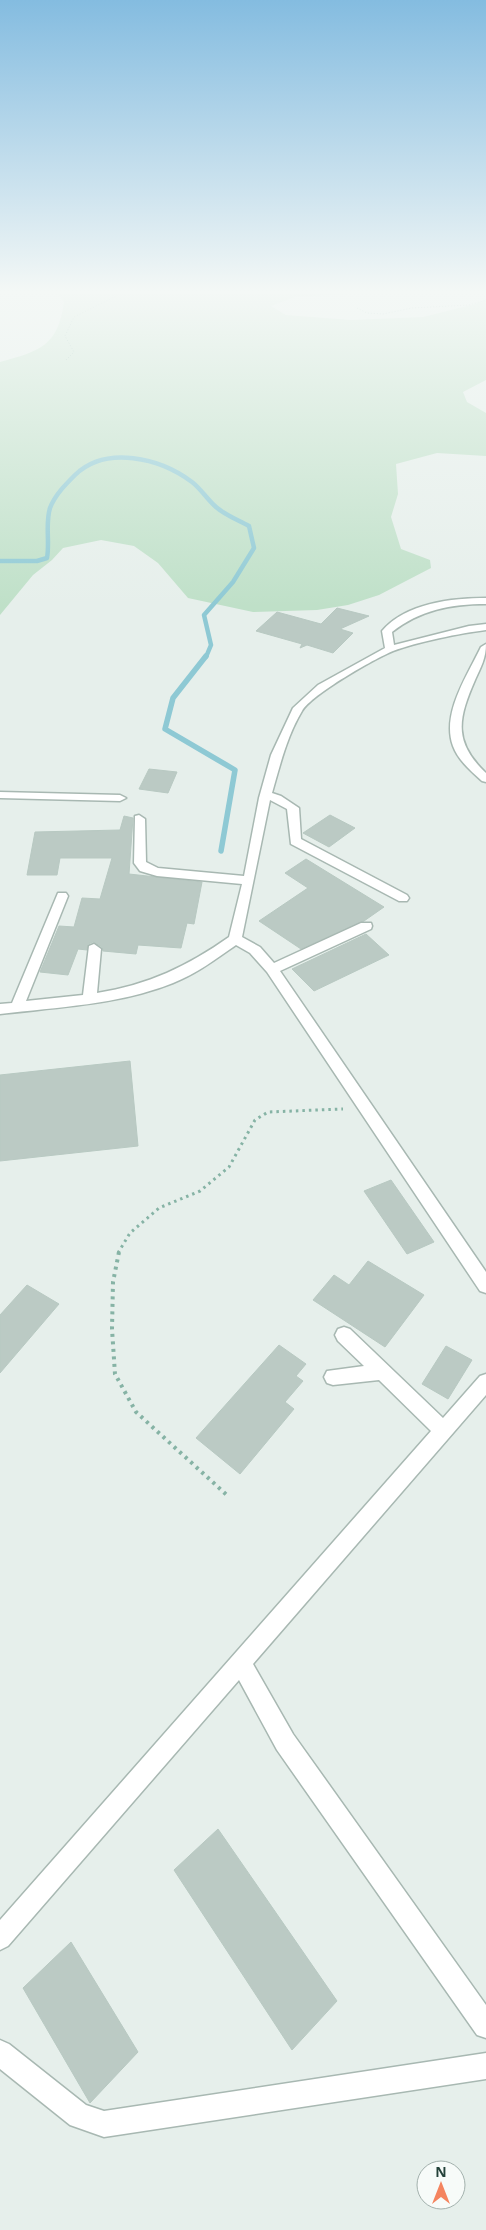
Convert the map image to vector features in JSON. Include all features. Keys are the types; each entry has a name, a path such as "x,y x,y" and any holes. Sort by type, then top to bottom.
{"street":[{"path":"390,649 387,631 413,615 443,604 486,601"},
{"path":"0,1009 124,993 170,979 202,963 235,940 266,795 277,755 298,708 322,687 390,649 468,629 486,627"},
{"path":"486,646 456,720 456,742 470,765 486,779"},
{"path":"0,795 120,798"},
{"path":"266,795 277,798 292,808 295,841 403,898"},
{"path":"139,819 140,863 144,868 157,872 249,881"},
{"path":"17,1007 62,896"},
{"path":"272,969 366,926"},
{"path":"235,940 255,950 272,969 486,1286"},
{"path":"90,998 94,949"},
{"path":"344,1336 444,1431"},
{"path":"333,1377 382,1372"},
{"path":"0,1938 486,1382"},
{"path":"241,1663 286,1742 486,2026"},
{"path":"0,2053 79,2116 104,2124 486,2066"}],"path":[{"path":"229,1496 136,1412 115,1374 112,1329 113,1282 117,1254 130,1233 159,1208 200,1191 229,1167 255,1120 268,1112 366,1109"}],"green space":[{"path":"0,398 465,398 467,402 486,413 486,456 437,453 396,464 398,494 391,517 401,549 430,560 431,568 379,595 348,605 317,610 253,612 188,598 158,563 134,546 101,540 63,548 52,560 33,575 0,615"}],"building":[{"path":"337,608 369,616 340,629 353,633 333,653 307,645 300,648 302,644 256,631 277,612 321,624"},
{"path":"149,769 177,772 168,793 139,789"},
{"path":"330,815 355,828 329,847 303,833"},
{"path":"124,816 133,818 129,874 202,882 194,924 187,923 181,948 138,945 136,954 103,951 102,947 93,942 88,944 87,950 78,949 68,975 40,972 59,926 74,927 82,898 100,899 112,858 60,858 57,875 27,875 35,832 120,830"},
{"path":"306,859 384,907 364,921 301,949 259,921 308,888 285,873"},
{"path":"366,934 389,955 314,991 292,969"},
{"path":"130,1061 138,1146 0,1161 0,1075"},
{"path":"391,1180 434,1242 407,1254 364,1191"},
{"path":"368,1261 424,1295 385,1347 313,1300 334,1275 349,1285"},
{"path":"27,1285 59,1304 0,1373 0,1315"},
{"path":"279,1345 306,1364 296,1376 303,1381 285,1402 294,1409 240,1474 196,1438"},
{"path":"446,1346 472,1360 448,1399 422,1384"},
{"path":"218,1829 337,2001 292,2050 174,1870"},
{"path":"71,1942 138,2052 90,2103 23,1988"}],"waterway":[{"path":"0,561 37,561 47,558 50,508 64,486 88,466 102,460 133,458 165,467 192,482 213,504 227,515 249,526 254,548 233,582 204,615 211,645 206,657"},
{"path":"206,656 173,698 165,729 235,770 221,851"}]}
